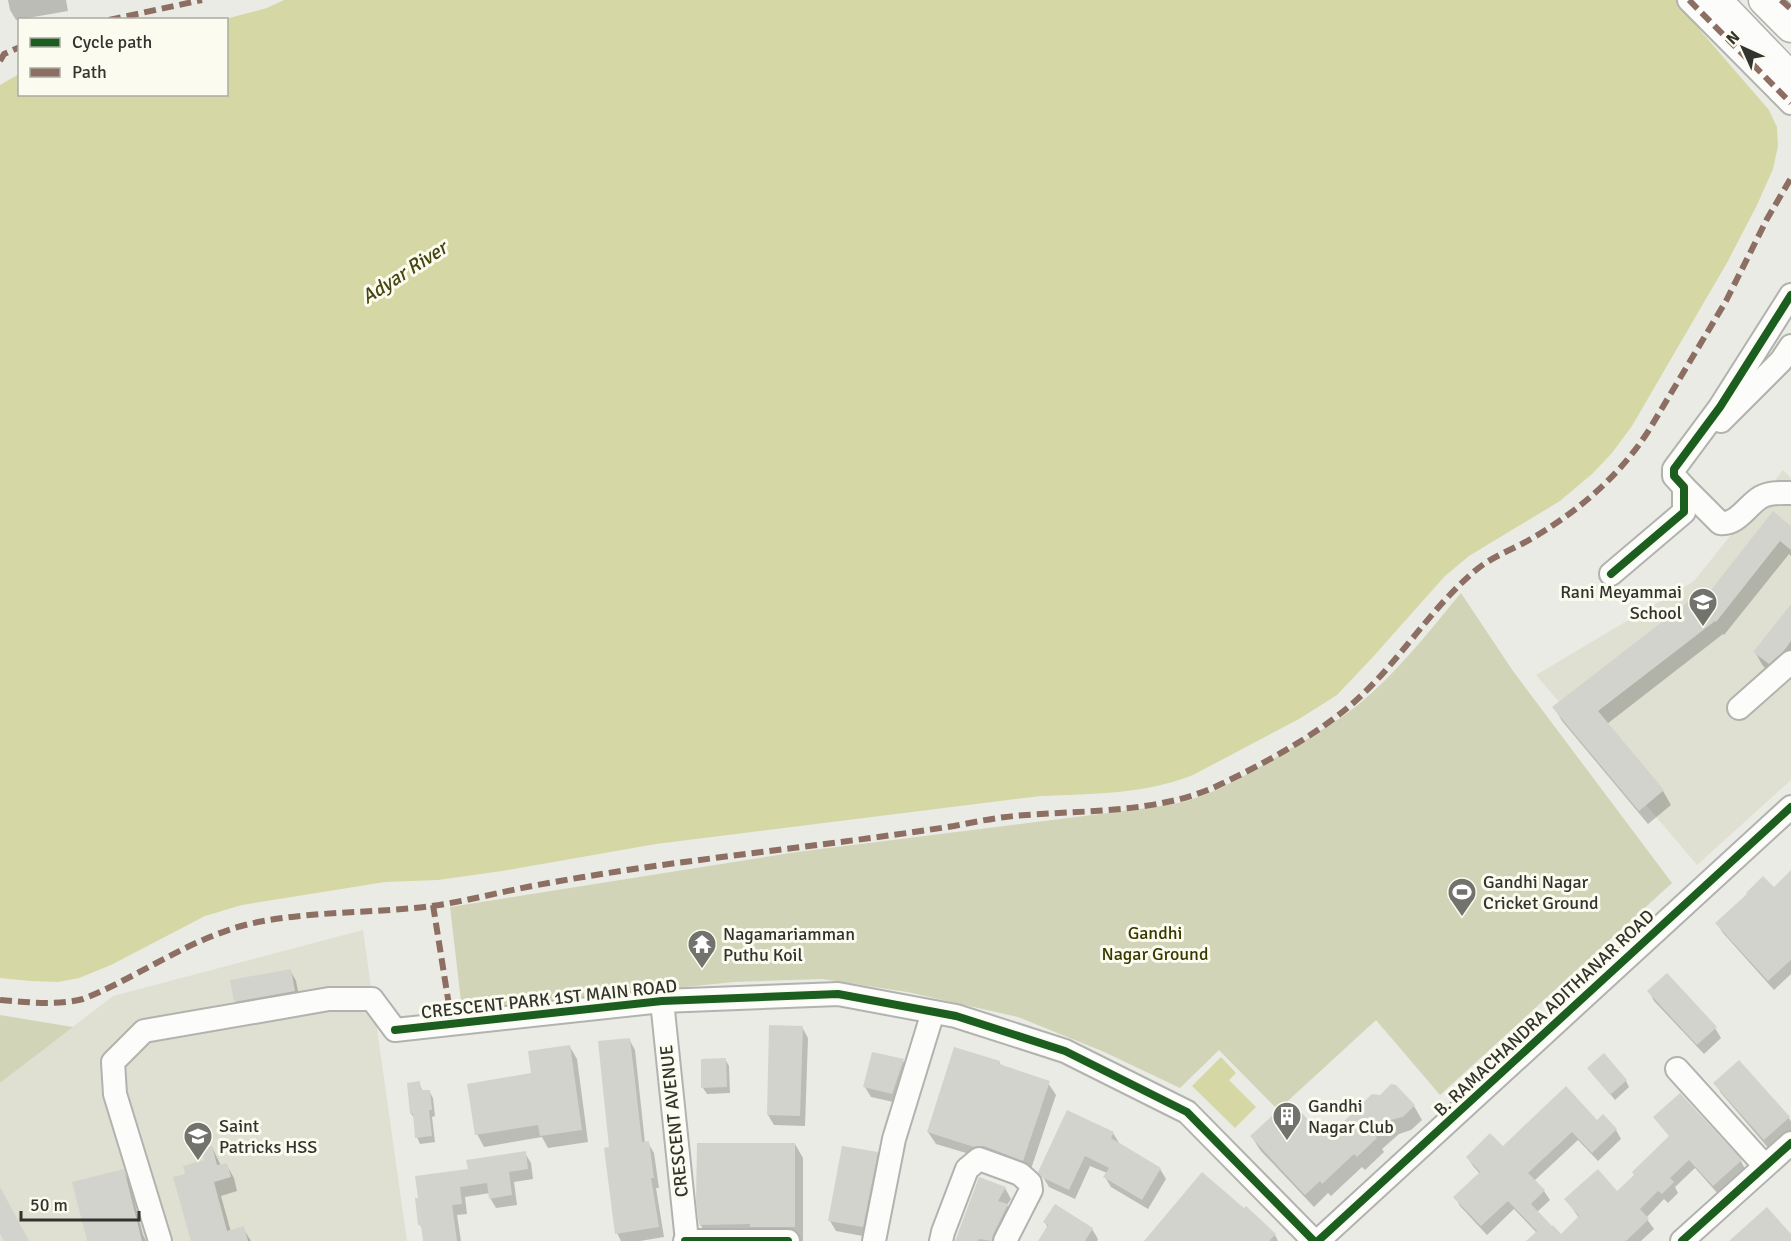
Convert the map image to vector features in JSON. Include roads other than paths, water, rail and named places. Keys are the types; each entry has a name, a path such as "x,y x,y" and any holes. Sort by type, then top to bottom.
{"main road":[{"path":"1716,0 1730,29 1791,78"},
{"path":"1764,0 1791,27"}],"street":[{"path":"1689,0 1730,29 1791,103"},
{"path":"1781,0 1791,9"},
{"path":"1679,478 1720,406 1791,295"},
{"path":"1611,574 1684,512 1679,478 1698,443 1781,361 1791,346"},
{"path":"1679,478 1700,504 1724,524 1740,516 1760,497 1771,493 1791,493"},
{"path":"1739,708 1791,662"},
{"name":"B. RAMACHANDRA ADITHANAR ROAD","path":"1316,1241 1791,807"},
{"name":"CRESCENT PARK 1ST MAIN ROAD","path":"160,1241 115,1094 113,1062 144,1031 329,999 372,999 394,1030 662,1001 837,994 956,1016 1065,1051 1187,1112 1316,1241"},
{"name":"CRESCENT AVENUE","path":"662,1001 687,1241"},
{"path":"874,1241 894,1138 933,1012"},
{"path":"1677,1069 1766,1166"},
{"path":"1682,1241 1791,1143"},
{"path":"941,1241 967,1169 979,1159 1020,1174 1030,1183 1031,1190 1005,1241"},
{"path":"687,1241 788,1241"}],"water":[{"name":"Adyar River","path":"284,0 1717,0 1699,29 1769,110 1777,127 1778,146 1773,169 1728,261 1632,426 1612,453 1592,474 1560,501 1469,556 1445,576 1337,695 1299,719 1193,775 1138,789 1041,796 656,844 502,871 438,880 385,882 242,905 205,916 111,965 79,978 58,982 0,978 0,85 18,75 18,96 228,96 228,18 267,8"},
{"path":"1221,1057 1236,1073 1229,1080 1256,1107 1235,1128 1192,1086"}],"place":[{"name":"Rani Meyammai School","path":"1703,628"},
{"name":"Gandhi Nagar Cricket Ground","path":"1462,918"},
{"name":"Nagamariamman Puthu Koil","path":"702,970"},
{"name":"Gandhi Nagar Club","path":"1287,1142"},
{"name":"Saint Patricks HSS","path":"198,1162"}],"park label":[{"name":"Gandhi Nagar Ground","path":"1155,943"}]}
